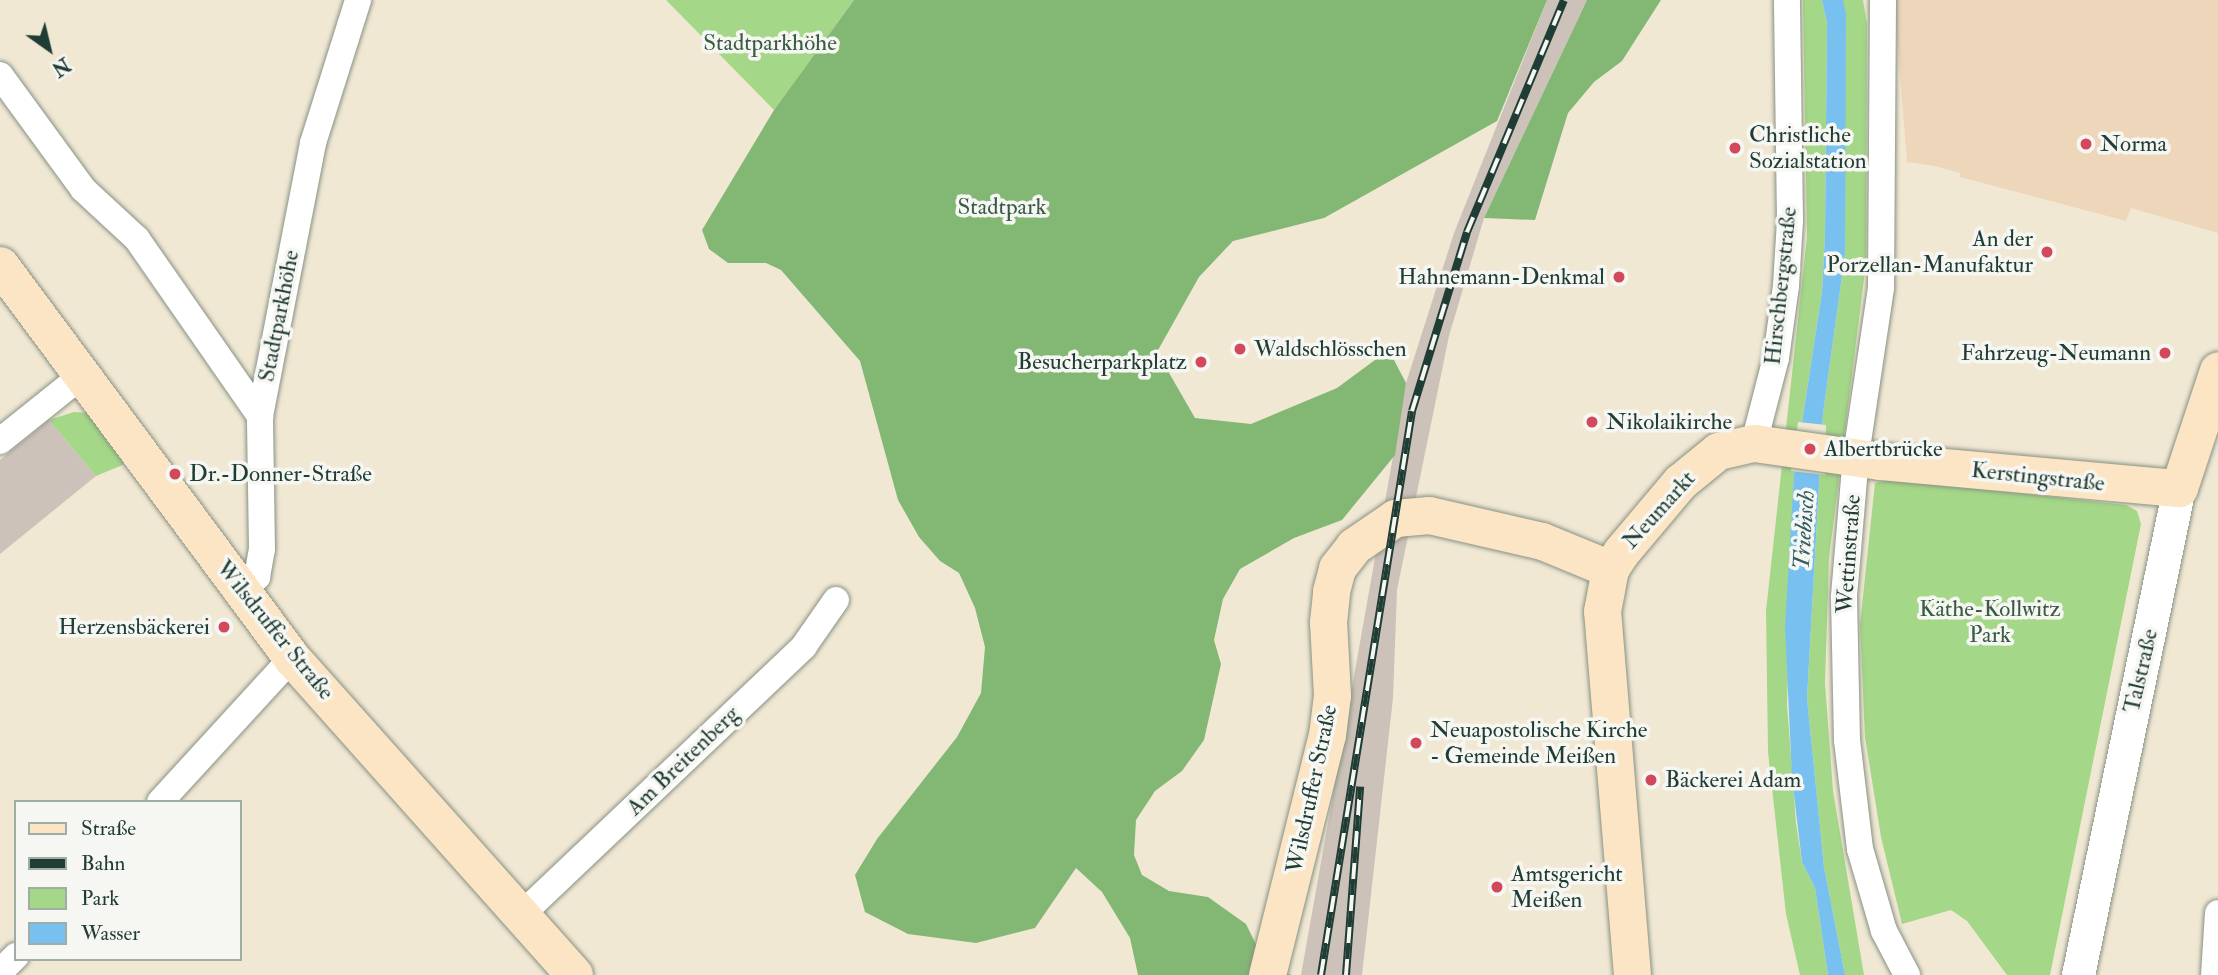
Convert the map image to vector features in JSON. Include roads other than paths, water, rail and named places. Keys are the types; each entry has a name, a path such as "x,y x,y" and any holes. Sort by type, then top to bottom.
{"main road":[{"name":"Wilsdruffer Straße","path":"0,265 292,658 574,975"},
{"name":"Talstraße","path":"2179,488 2218,370"},
{"path":"1768,444 1847,454"},
{"name":"Neumarkt","path":"1632,975 1602,623 1610,569 1632,535 1680,482 1718,452 1768,444"},
{"name":"Kerstingstraße","path":"1847,454 2179,488"},
{"name":"Wilsdruffer Straße","path":"1267,975 1327,735 1332,695 1328,622 1331,591 1337,568 1354,546 1395,518 1429,515 1542,541 1610,569"}],"street":[{"name":"Stadtparkhöhe","path":"241,590 257,577 262,548 260,416 313,143 358,0"},
{"name":"Hirschbergstraße","path":"1768,444 1773,371 1786,286 1790,220 1787,0"},
{"name":"Wettinstraße","path":"1883,0 1881,288 1847,454 1844,597 1846,740 1860,849 1884,931 1907,975"},
{"path":"0,75 83,189 137,239 260,416"},
{"path":"0,441 81,376"},
{"name":"Talstraße","path":"2078,975 2179,488"},
{"name":"Am Breitenberg","path":"521,915 804,646 836,600"},
{"path":"162,800 292,658"},
{"path":"2214,975 2218,914"},
{"path":"0,972 14,958"}],"water":[{"name":"Triebisch","path":"1822,0 1843,0 1846,14 1845,254 1823,414 1807,698 1824,867 1845,975 1828,975 1815,888 1802,862 1792,778 1785,627 1794,475 1822,292 1827,23"}],"railway":[{"path":"1321,975 1412,411 1467,232 1564,0"},
{"path":"1346,975 1360,787"}],"place":[{"name":"Norma","path":"2086,144"},
{"name":"Christliche Sozialstation","path":"1735,148"},
{"name":"An der Porzellan-Manufaktur","path":"2047,252"},
{"name":"Hahnemann-Denkmal","path":"1619,277"},
{"name":"Waldschlösschen","path":"1240,349"},
{"name":"Fahrzeug-Neumann","path":"2165,353"},
{"name":"Besucherparkplatz","path":"1201,362"},
{"name":"Nikolaikirche","path":"1592,422"},
{"name":"Albertbrücke","path":"1810,449"},
{"name":"Dr.-Donner-Straße","path":"175,474"},
{"name":"Herzensbäckerei","path":"224,627"},
{"name":"Neuapostolische Kirche - Gemeinde Meißen","path":"1416,743"},
{"name":"Bäckerei Adam","path":"1651,780"},
{"name":"Amtsgericht Meißen","path":"1497,887"}],"park label":[{"name":"Stadtpark","path":"1002,207"},
{"name":"Käthe-Kollwitz Park","path":"1990,622"}]}
